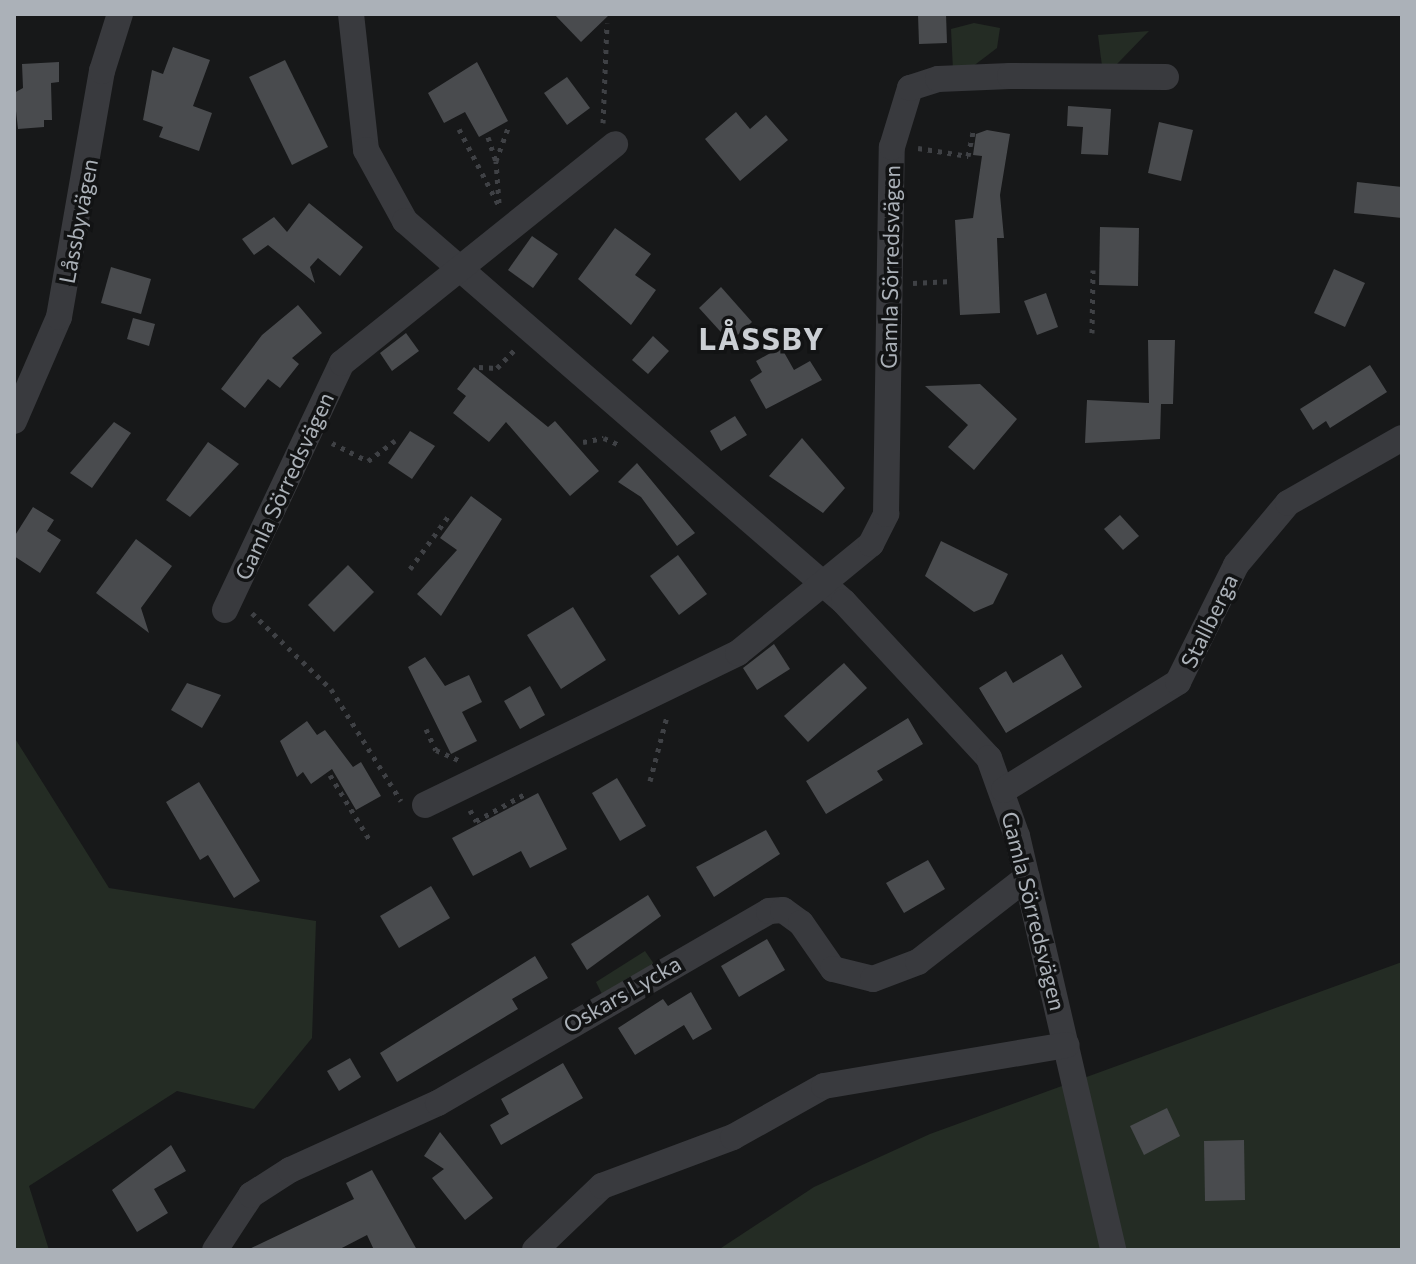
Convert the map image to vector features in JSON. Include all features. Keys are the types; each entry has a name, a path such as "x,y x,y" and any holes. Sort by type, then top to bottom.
{"street":[{"name":"Låssbyvägen","path":"14,421 59,317 102,71 120,14"},
{"name":"Gamla Sörredsvägen","path":"351,14 366,150 405,221 458,274 826,587 952,710 1004,790 1067,1045 1113,1250"},
{"name":"Gamla Sörredsvägen","path":"418,810 675,687 738,653 826,587 871,544 886,514 892,144 907,92 938,79 1166,77"},
{"name":"Gamla Sörredsvägen","path":"228,603 351,353 458,274 506,217 615,144"},
{"name":"Stallberga","path":"1004,790 1178,682 1236,565 1288,503 1402,438"},
{"name":"Oskars Lycka","path":"215,1250 251,1195 290,1170 438,1103 769,911 783,910 801,923 833,969 873,979 918,962 1027,877"},
{"path":"535,1250 602,1186 733,1137 824,1086 1067,1045"}],"path":[{"path":"607,23 599,116 615,144"},
{"path":"496,161 508,128"},
{"path":"459,129 506,217"},
{"path":"892,144 968,156 973,132"},
{"path":"488,137 496,161 506,217"},
{"path":"1092,333 1093,270"},
{"path":"888,285 952,281"},
{"path":"479,367 497,368 529,334"},
{"path":"311,429 368,461 395,441"},
{"path":"583,442 604,438 620,445"},
{"path":"410,569 450,514"},
{"path":"228,603 331,689 418,810"},
{"path":"650,781 675,687"},
{"path":"426,729 436,750 478,767 484,777"},
{"path":"330,775 369,839"},
{"path":"459,789 476,821 527,793"}],"shaded area":[{"path":"974,23 1000,28 997,48 972,67 953,70 951,29"},
{"path":"1149,31 1117,64 1102,66 1098,35"},
{"path":"14,737 109,888 316,921 312,1038 254,1109 177,1091 29,1186 49,1250 14,1250"},
{"path":"645,951 654,964 603,996 596,982"},
{"path":"1402,962 1402,1250 718,1250 814,1187 930,1134"}],"building":[{"path":"554,14 610,14 581,42"},
{"path":"918,14 946,14 947,43 919,44"},
{"path":"173,47 210,60 193,106 212,113 199,151 159,137 163,127 143,120 152,70 163,74"},
{"path":"285,60 328,147 292,165 249,77"},
{"path":"59,62 59,82 51,83 52,120 44,120 44,127 18,129 14,93 23,88 22,64"},
{"path":"477,62 508,121 479,137 465,112 444,123 428,93"},
{"path":"567,77 590,108 567,125 544,93"},
{"path":"1068,106 1111,109 1108,155 1081,154 1083,127 1067,126"},
{"path":"736,112 750,129 766,115 788,140 740,181 705,139"},
{"path":"1159,122 1193,130 1181,181 1148,173"},
{"path":"987,130 1010,134 1000,195 1004,238 997,238 1000,313 960,315 955,220 973,218 982,156 973,155 976,134"},
{"path":"1357,182 1402,187 1402,218 1354,213"},
{"path":"309,203 363,247 340,276 318,258 310,267 315,283 268,245 254,255 242,239 274,217 287,232"},
{"path":"1100,227 1139,228 1138,286 1099,285"},
{"path":"615,228 651,254 635,275 656,290 631,325 578,279"},
{"path":"532,236 558,254 533,288 508,270"},
{"path":"111,267 151,279 141,314 101,303"},
{"path":"1334,269 1365,283 1345,327 1314,313"},
{"path":"721,287 752,322 730,342 699,308"},
{"path":"1046,293 1058,327 1037,335 1024,301"},
{"path":"298,305 322,333 292,358 299,364 280,388 268,379 245,408 221,389 262,335"},
{"path":"133,318 155,324 149,346 127,339"},
{"path":"406,333 419,351 392,371 380,353"},
{"path":"653,336 669,351 648,374 632,360"},
{"path":"1148,340 1175,340 1173,404 1161,404 1160,439 1085,443 1087,400 1149,403"},
{"path":"781,347 794,370 810,361 822,380 766,409 750,380 762,372 756,361"},
{"path":"1370,365 1387,392 1330,428 1326,421 1313,430 1300,409"},
{"path":"474,367 548,427 555,421 599,471 570,496 506,422 489,442 453,413 466,396 457,389"},
{"path":"980,384 1017,419 974,470 948,447 968,425 925,386"},
{"path":"735,416 747,435 721,451 710,431"},
{"path":"114,422 131,433 92,488 70,473"},
{"path":"410,431 435,446 412,479 388,463"},
{"path":"802,438 845,488 823,513 769,476"},
{"path":"208,442 239,464 190,517 166,500"},
{"path":"637,463 695,533 677,546 641,497 618,482"},
{"path":"471,496 502,519 441,616 417,594 457,550 440,538"},
{"path":"33,507 54,520 47,531 61,540 40,573 14,556 14,537"},
{"path":"1120,515 1139,536 1123,550 1104,529"},
{"path":"136,539 172,566 141,608 149,633 96,593"},
{"path":"941,541 1008,574 993,604 974,612 925,576"},
{"path":"678,555 707,594 679,615 650,576"},
{"path":"348,565 374,592 334,632 308,605"},
{"path":"573,607 606,660 561,689 527,635"},
{"path":"774,644 790,669 757,690 743,668"},
{"path":"1062,654 1082,687 1006,733 979,688 1006,671 1013,683"},
{"path":"425,657 445,686 469,675 482,702 462,712 477,741 451,754 408,667"},
{"path":"844,663 867,688 808,742 784,716"},
{"path":"187,683 221,695 202,728 171,710"},
{"path":"530,686 545,715 520,729 504,701"},
{"path":"908,718 923,744 877,771 883,780 826,814 806,781"},
{"path":"307,721 317,735 325,730 353,767 361,762 381,796 356,810 332,769 311,784 303,772 297,777 280,741"},
{"path":"617,778 646,826 620,841 592,793"},
{"path":"199,782 260,881 234,898 208,855 200,860 166,802"},
{"path":"538,793 567,849 530,868 521,851 473,876 452,838"},
{"path":"766,830 780,854 714,897 696,867"},
{"path":"928,860 945,889 904,913 886,883"},
{"path":"431,886 450,918 399,948 380,916"},
{"path":"648,895 661,916 587,970 571,944"},
{"path":"767,939 785,970 739,997 721,966"},
{"path":"535,956 548,978 512,999 518,1009 397,1082 380,1053"},
{"path":"691,992 712,1029 693,1040 684,1025 635,1055 618,1028 663,999 668,1006"},
{"path":"350,1058 361,1077 339,1091 327,1071"},
{"path":"563,1063 583,1098 501,1145 490,1125 509,1114 501,1099"},
{"path":"1167,1108 1180,1136 1144,1155 1130,1126"},
{"path":"440,1132 493,1198 465,1220 432,1178 444,1169 424,1156"},
{"path":"1244,1140 1245,1200 1205,1201 1204,1141"},
{"path":"171,1145 186,1171 154,1189 168,1213 137,1232 112,1190"},
{"path":"372,1170 417,1250 374,1250 367,1235 338,1250 247,1250 354,1199 346,1183"}],"district":[{"name":"LÅSSBY","path":"762,338"}]}
